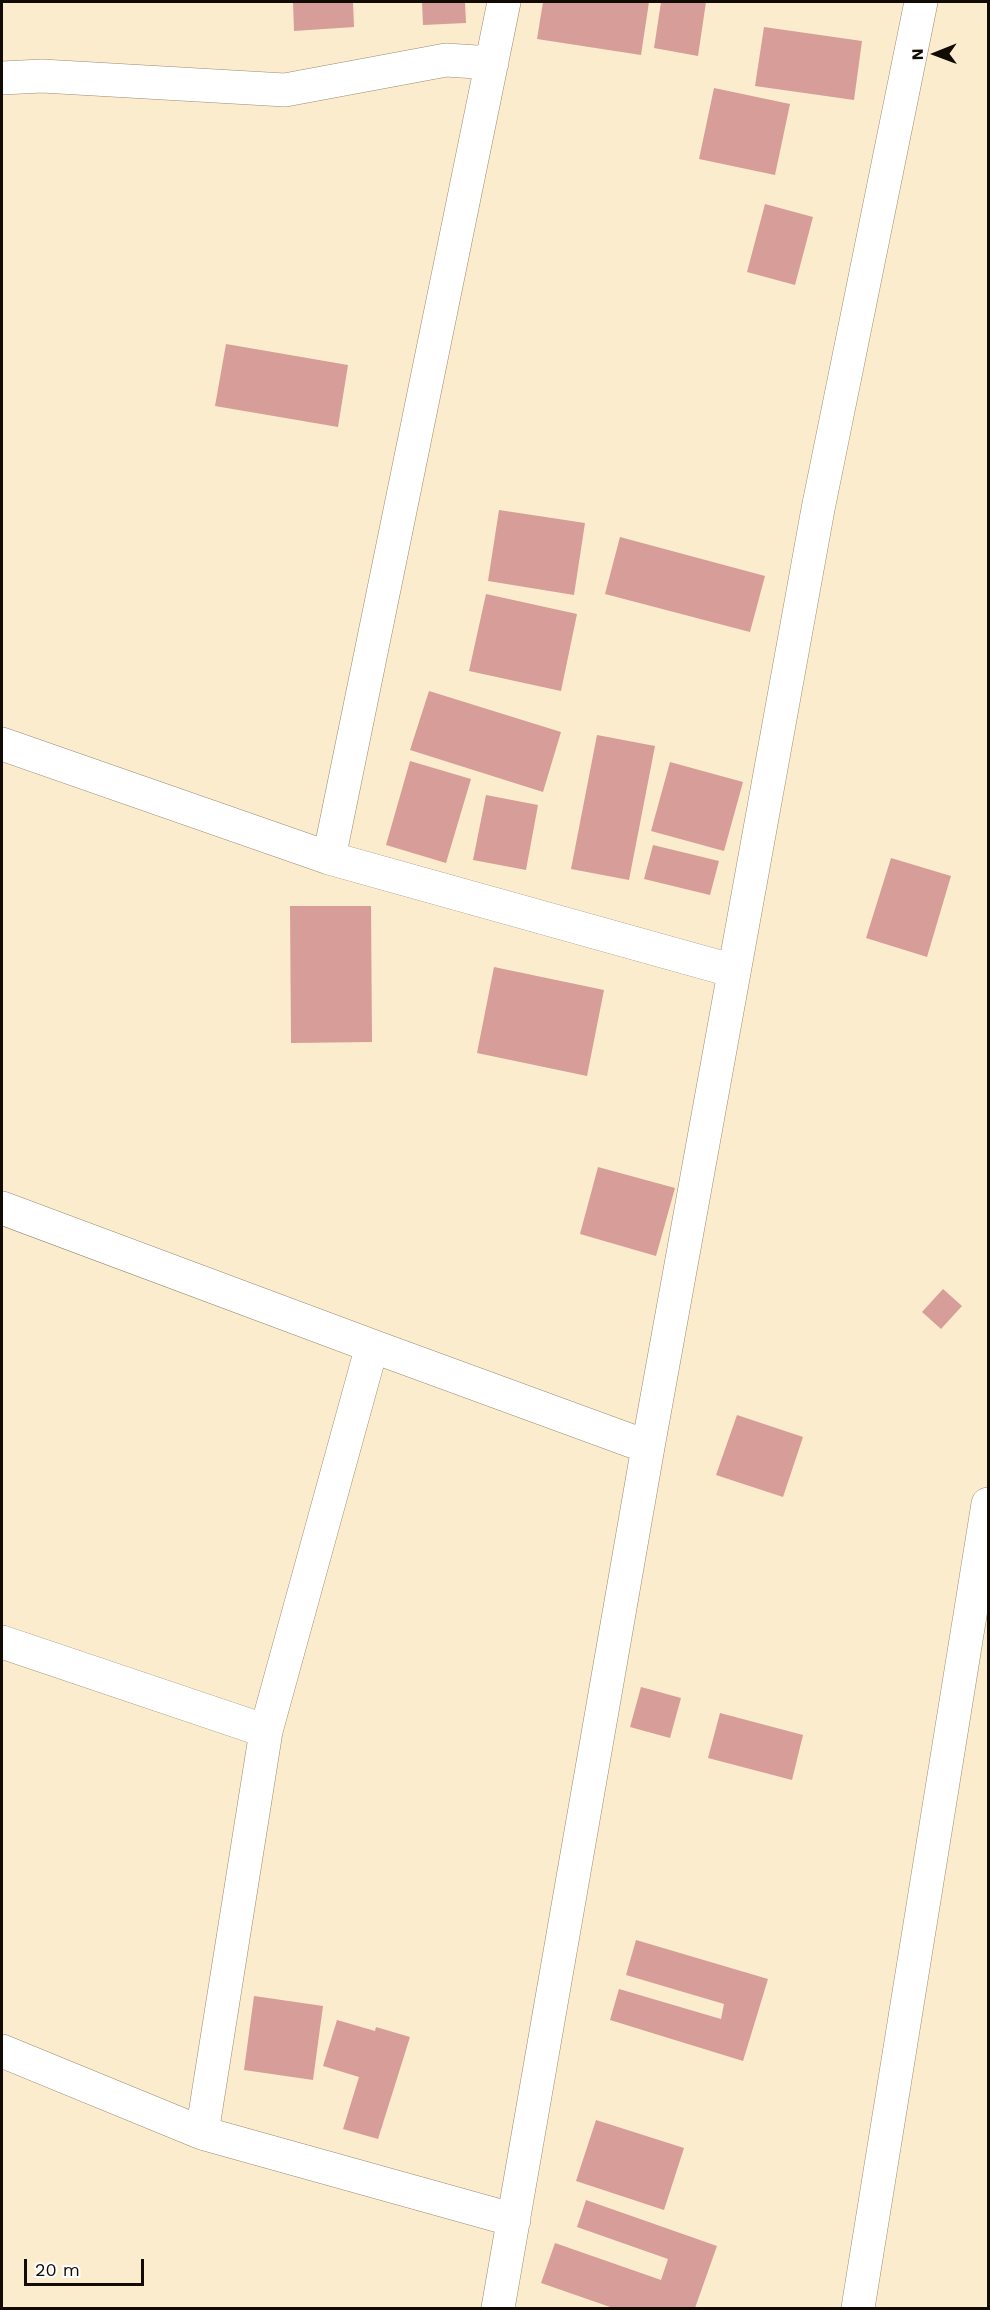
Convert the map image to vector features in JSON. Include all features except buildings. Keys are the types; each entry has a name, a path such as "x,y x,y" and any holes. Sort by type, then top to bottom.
{"street":[{"path":"329,858 504,2"},
{"path":"498,2308 648,1447 818,509 921,2"},
{"path":"2,78 42,76 285,90 446,60 492,63"},
{"path":"2,744 329,858 734,971"},
{"path":"2,1208 648,1447"},
{"path":"202,2133 266,1731 372,1346"},
{"path":"858,2308 988,1504"},
{"path":"2,1642 266,1731"},
{"path":"2,2051 202,2133 514,2220"}]}
